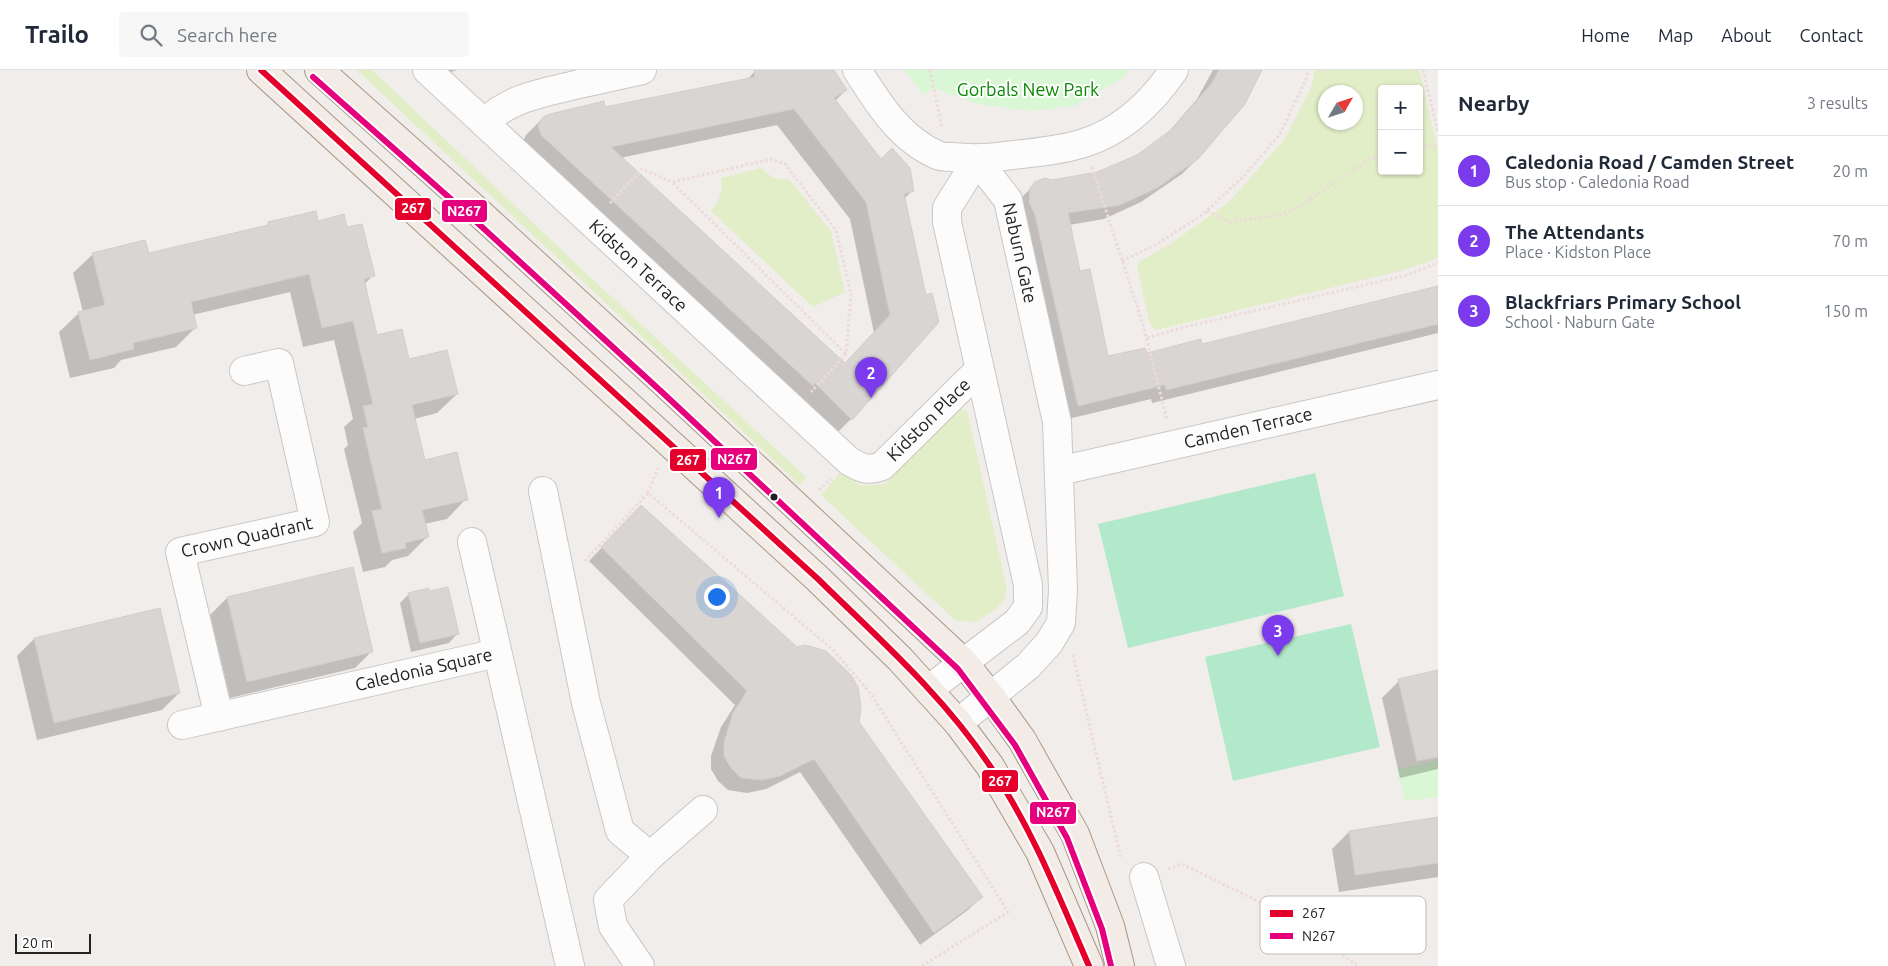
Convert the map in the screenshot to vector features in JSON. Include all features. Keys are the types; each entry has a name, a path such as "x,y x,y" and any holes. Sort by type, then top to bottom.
{"main road":[{"path":"261,70 775,540 900,659 958,723 990,766 1040,852 1089,966"},
{"path":"319,70 476,210 964,662 1022,740 1075,834 1110,926 1120,966"}],"street":[{"name":"Kidston Terrace","path":"427,70 849,462"},
{"path":"484,124 493,114 531,95 642,70"},
{"path":"857,70 883,110 897,127 924,148 939,156 977,160 1084,143 1108,132 1133,116 1160,90 1174,70"},
{"path":"928,690 1017,622 1028,607 1028,585 979,370 947,215 947,208 977,160"},
{"name":"Naburn Gate","path":"958,723 1028,666 1049,643 1061,623 1063,590 1057,422 1008,200 977,160"},
{"name":"Crown Quadrant","path":"219,717 180,552 315,522 279,363 244,371"},
{"name":"Kidston Place","path":"849,462 863,469 873,470 882,466 979,370"},
{"name":"Camden Terrace","path":"1059,471 1438,385"},
{"path":"543,491 586,703 620,832 650,856"},
{"path":"472,542 498,653"},
{"name":"Caledonia Square","path":"182,725 498,653 570,966"},
{"path":"640,966 612,926 608,900 650,856 703,810"},
{"path":"1144,877 1171,966"}],"path":[{"path":"930,70 949,157"},
{"path":"1122,261 1157,244 1207,211 1245,175 1280,134 1309,70"},
{"path":"1423,70 1438,132"},
{"path":"1084,143 1147,338 1174,444"},
{"path":"1423,145 1438,147"},
{"path":"1207,211 1230,222 1280,215 1298,207 1365,162 1378,156"},
{"path":"672,182 772,159 785,164 836,230 851,294 846,354 794,411"},
{"path":"591,224 642,169 672,182 846,354"},
{"path":"1147,338 1408,274 1438,263"},
{"path":"799,510 849,462"},
{"path":"582,564 648,493 659,466"},
{"path":"648,493 833,650 871,694 1008,912 922,966"},
{"path":"1057,631 1073,656 1121,859 1086,862"},
{"path":"1144,877 1182,864 1260,902"},
{"path":"1341,954 1358,966"}],"green space":[{"path":"357,70 372,70 589,276 806,477 800,485 468,174"},
{"name":"Gorbals New Park","path":"905,70 1129,70 1122,79 1074,106 1030,111 978,104 933,88 923,95"},
{"path":"1315,70 1419,70 1423,85 1378,85 1378,175 1423,175 1423,87 1438,149 1438,257 1400,271 1156,330 1150,324 1137,268 1140,261 1172,243 1229,202 1284,140 1311,88"},
{"path":"761,168 774,177 789,179 831,231 845,292 813,307 711,211 720,196 722,188 721,178"},
{"path":"954,409 967,411 1007,589 1004,600 997,608 976,622 955,620 821,495 841,472 861,486 885,484"},
{"path":"1315,473 1344,596 1128,648 1098,524"},
{"path":"1351,624 1380,747 1233,781 1205,657"},
{"path":"1438,760 1438,797 1405,801 1397,769"}],"building":[{"path":"754,70 834,70 847,90 834,98 881,159 892,148 910,168 914,191 904,194 926,295 932,293 939,322 852,420 815,383 813,386 541,135 538,126 543,117 550,114 604,101 605,107 755,77","holes":["794,109 866,202 890,315 845,363 611,147"]},
{"path":"1219,70 1262,70 1245,104 1198,159 1157,188 1120,205 1068,213 1080,271 1090,269 1108,356 1145,348 1147,353 1201,339 1202,344 1438,286 1438,324 1166,390 1165,385 1078,406 1035,215 1029,202 1030,188 1035,182 1045,178 1052,180 1097,172 1137,155 1171,130 1212,83"},
{"path":"316,211 318,221 344,214 347,227 362,224 375,276 364,279 377,335 402,329 409,359 447,350 458,394 412,405 425,460 457,452 468,500 422,510 429,537 405,543 406,548 382,553 372,511 382,509 363,428 368,427 363,406 373,404 353,321 322,328 309,274 191,302 197,328 133,343 134,349 90,360 78,312 105,305 92,253 145,240 149,253 268,225 268,222"},
{"path":"641,505 797,647 805,645 826,651 851,675 858,687 861,707 859,722 983,897 934,933 814,759 780,776 761,780 741,778 731,768 724,756 724,742 733,713 747,691 601,547"},
{"path":"353,567 373,652 247,682 227,597"},
{"path":"448,587 459,634 420,643 408,593 429,588 429,591"},
{"path":"160,608 180,693 54,723 34,638"},
{"path":"1438,670 1438,757 1417,761 1398,679"},
{"path":"1438,817 1438,863 1355,875 1349,831"}],"transit line":[{"name":"267","path":"261,70 818,579 931,691 972,740 1019,814 1056,889 1089,966"},
{"name":"N267","path":"313,77 470,216 664,394 958,669 1015,745 1067,838 1102,929 1111,966"}],"place":[{"name":"The Attendants","path":"871,398"},
{"name":"Caledonia Road / Camden Street","path":"719,518"},
{"name":"Blackfriars Primary School","path":"1278,656"}]}
